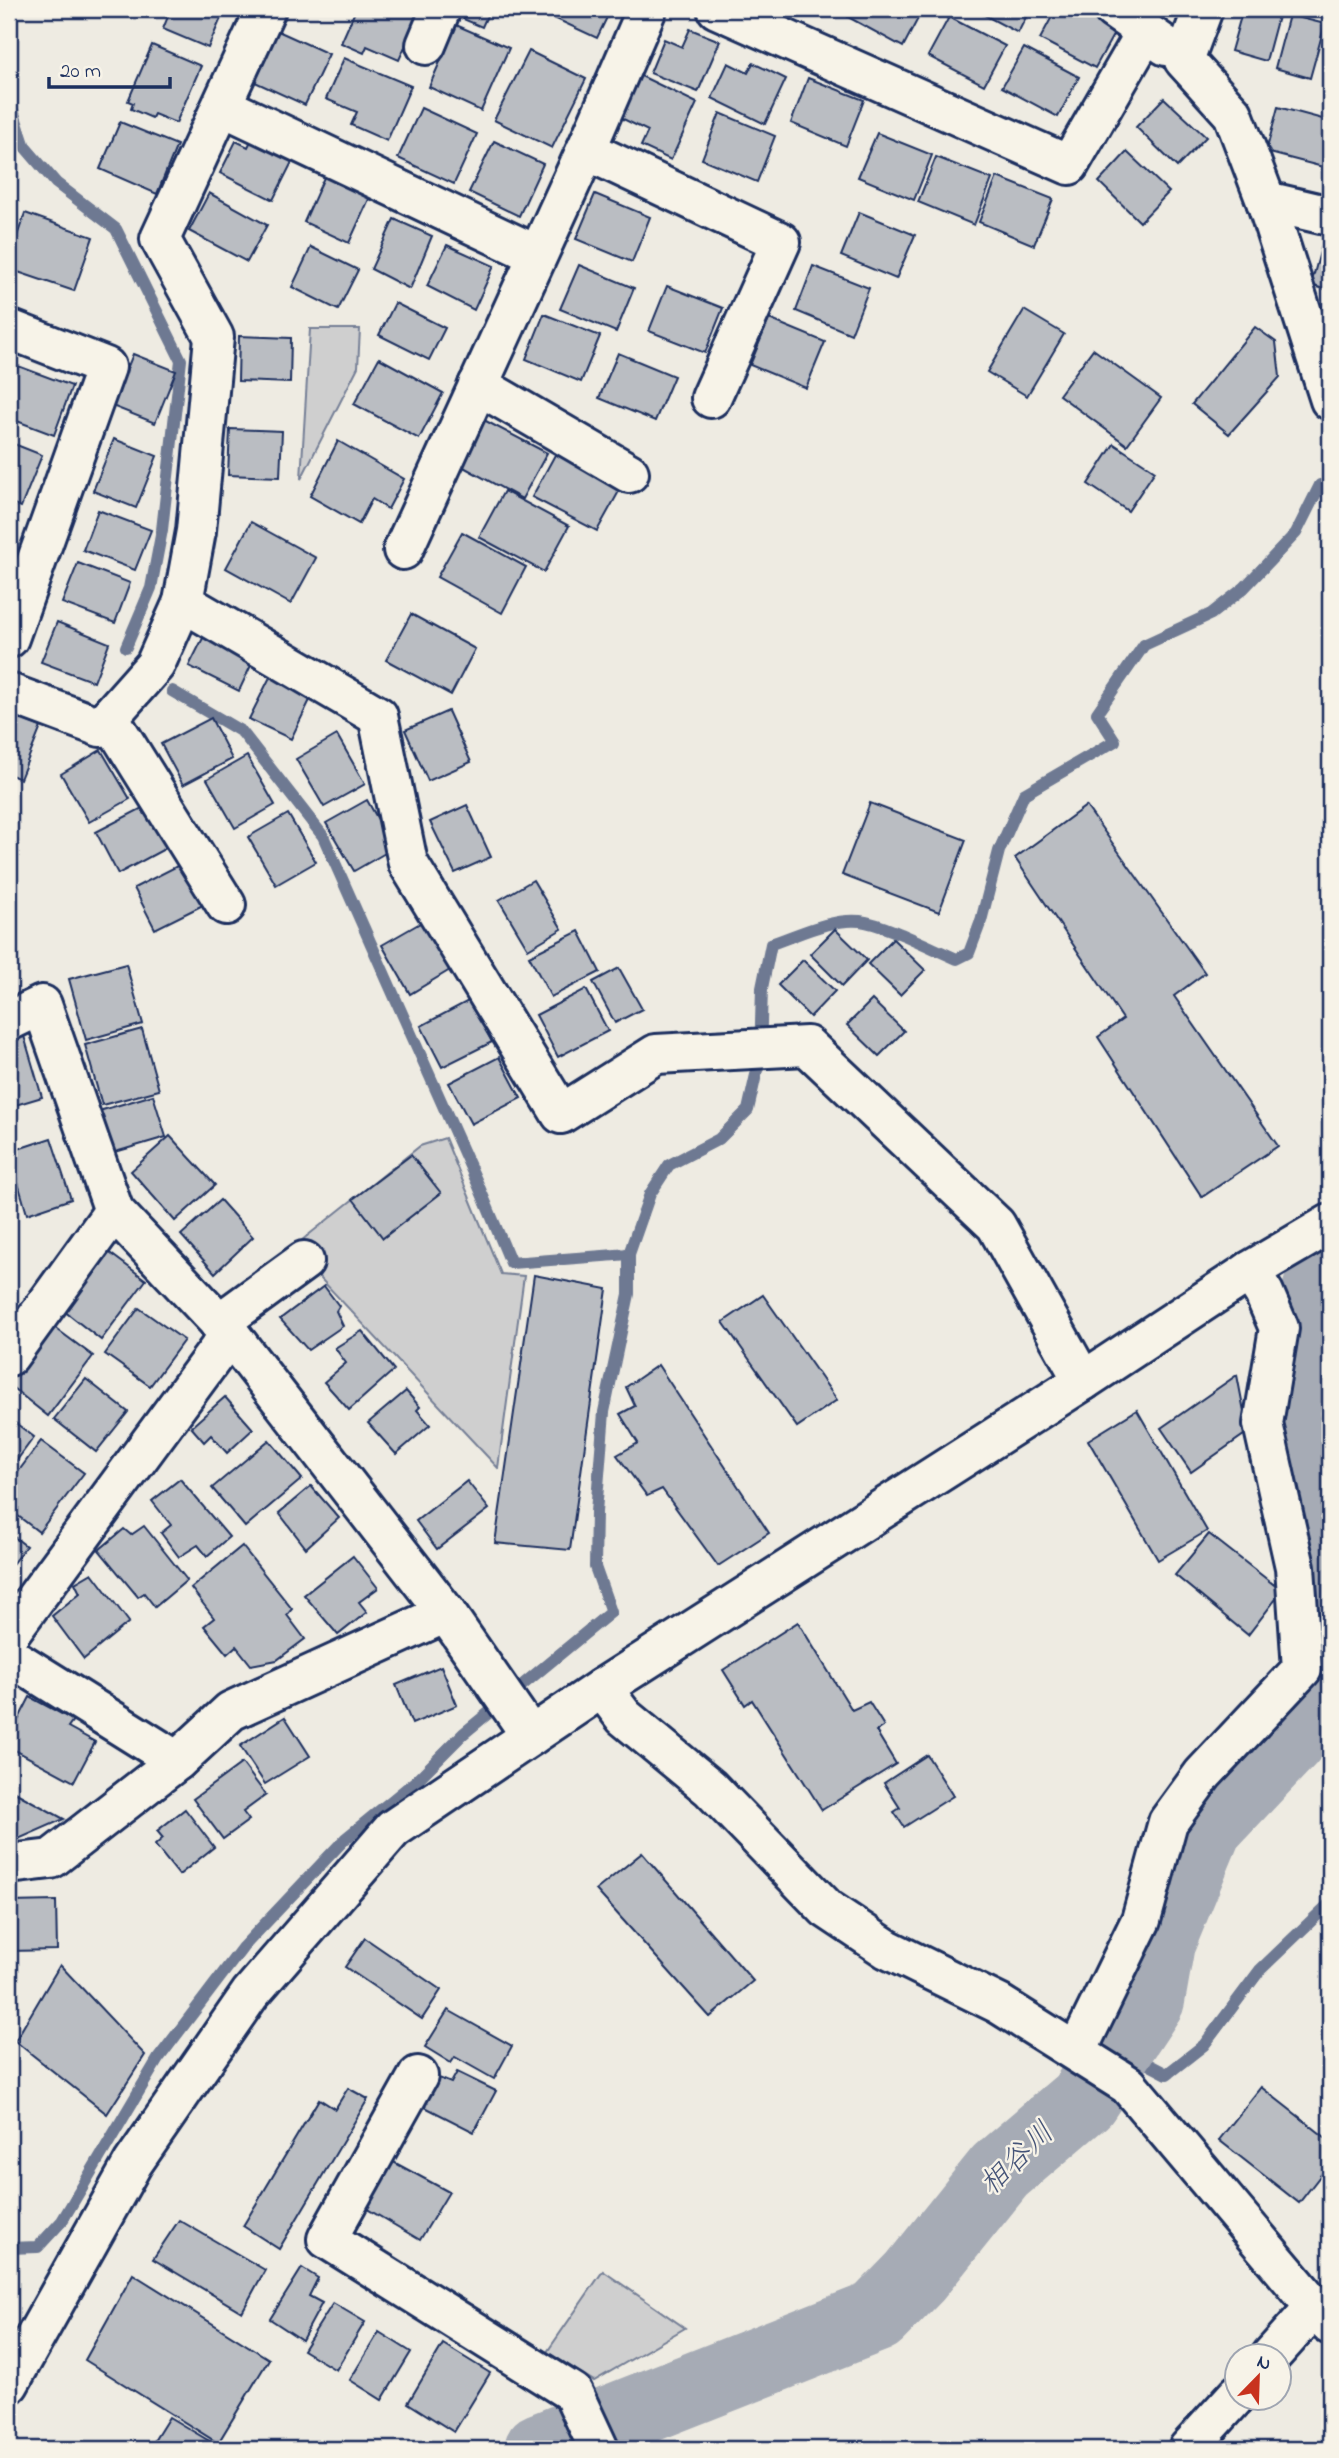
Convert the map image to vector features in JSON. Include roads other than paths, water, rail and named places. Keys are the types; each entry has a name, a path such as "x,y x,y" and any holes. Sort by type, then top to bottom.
{"street":[{"path":"9,693 100,727 155,665 183,601 195,531 214,337 160,239 266,9"},
{"path":"426,45 441,9"},
{"path":"402,550 648,9"},
{"path":"717,9 1069,165 1146,32"},
{"path":"1112,9 1184,60 1233,114 1266,201 1330,400"},
{"path":"1184,60 1203,9"},
{"path":"222,106 537,255"},
{"path":"586,150 781,242 711,398"},
{"path":"1266,201 1330,216"},
{"path":"9,329 106,367 21,565 9,638"},
{"path":"478,385 629,473"},
{"path":"183,601 378,716 408,863 561,1114 656,1054 807,1046 996,1225 1083,1381"},
{"path":"109,717 226,905"},
{"path":"9,1021 42,1005 114,1212 225,1329 446,1613 531,1736"},
{"path":"9,1356 114,1212"},
{"path":"9,2384 133,2162 250,1993 393,1829 602,1688 1083,1381 1250,1271 1330,1224"},
{"path":"9,1634 225,1329 304,1261"},
{"path":"1077,2051 1141,1920 1168,1822 1203,1774 1302,1669 1295,1567 1263,1424 1279,1328 1264,1293 1250,1271"},
{"path":"9,1864 51,1859 177,1761 231,1711 446,1613"},
{"path":"9,1656 177,1761"},
{"path":"602,1688 624,1717 710,1788 827,1909 887,1949 999,2004 1128,2085 1322,2317 1290,2342"},
{"path":"418,2076 327,2239 573,2393 600,2449"},
{"path":"1188,2449 1224,2409"}],"waterway":[{"path":"9,55 11,105 25,147 56,183 116,229 181,360 162,530 151,588 126,647"},
{"path":"629,1254 650,1194 669,1165 719,1139 748,1110 760,1057 762,988 771,944 826,925 860,921 895,932 957,959 969,953 981,921 999,851 1024,794 1115,741 1097,713 1144,645 1211,614 1244,588 1296,533 1320,485"},
{"path":"9,2248 38,2247 62,2221 158,2059 243,1947 345,1839 416,1781 463,1734 611,1612 595,1567 596,1512 604,1412 629,1294 629,1254 511,1263 323,836 242,732 172,691"},
{"name":"相谷川","path":"1330,1270 1319,1288 1283,1411 1307,1538 1313,1597 1330,1681"},
{"name":"相谷川","path":"540,2449 877,2316 915,2277 1000,2171 1083,2100 1149,2000 1159,1943 1207,1827 1330,1693"},
{"path":"1117,2048 1167,2074 1204,2045 1260,1970 1330,1903"}]}
